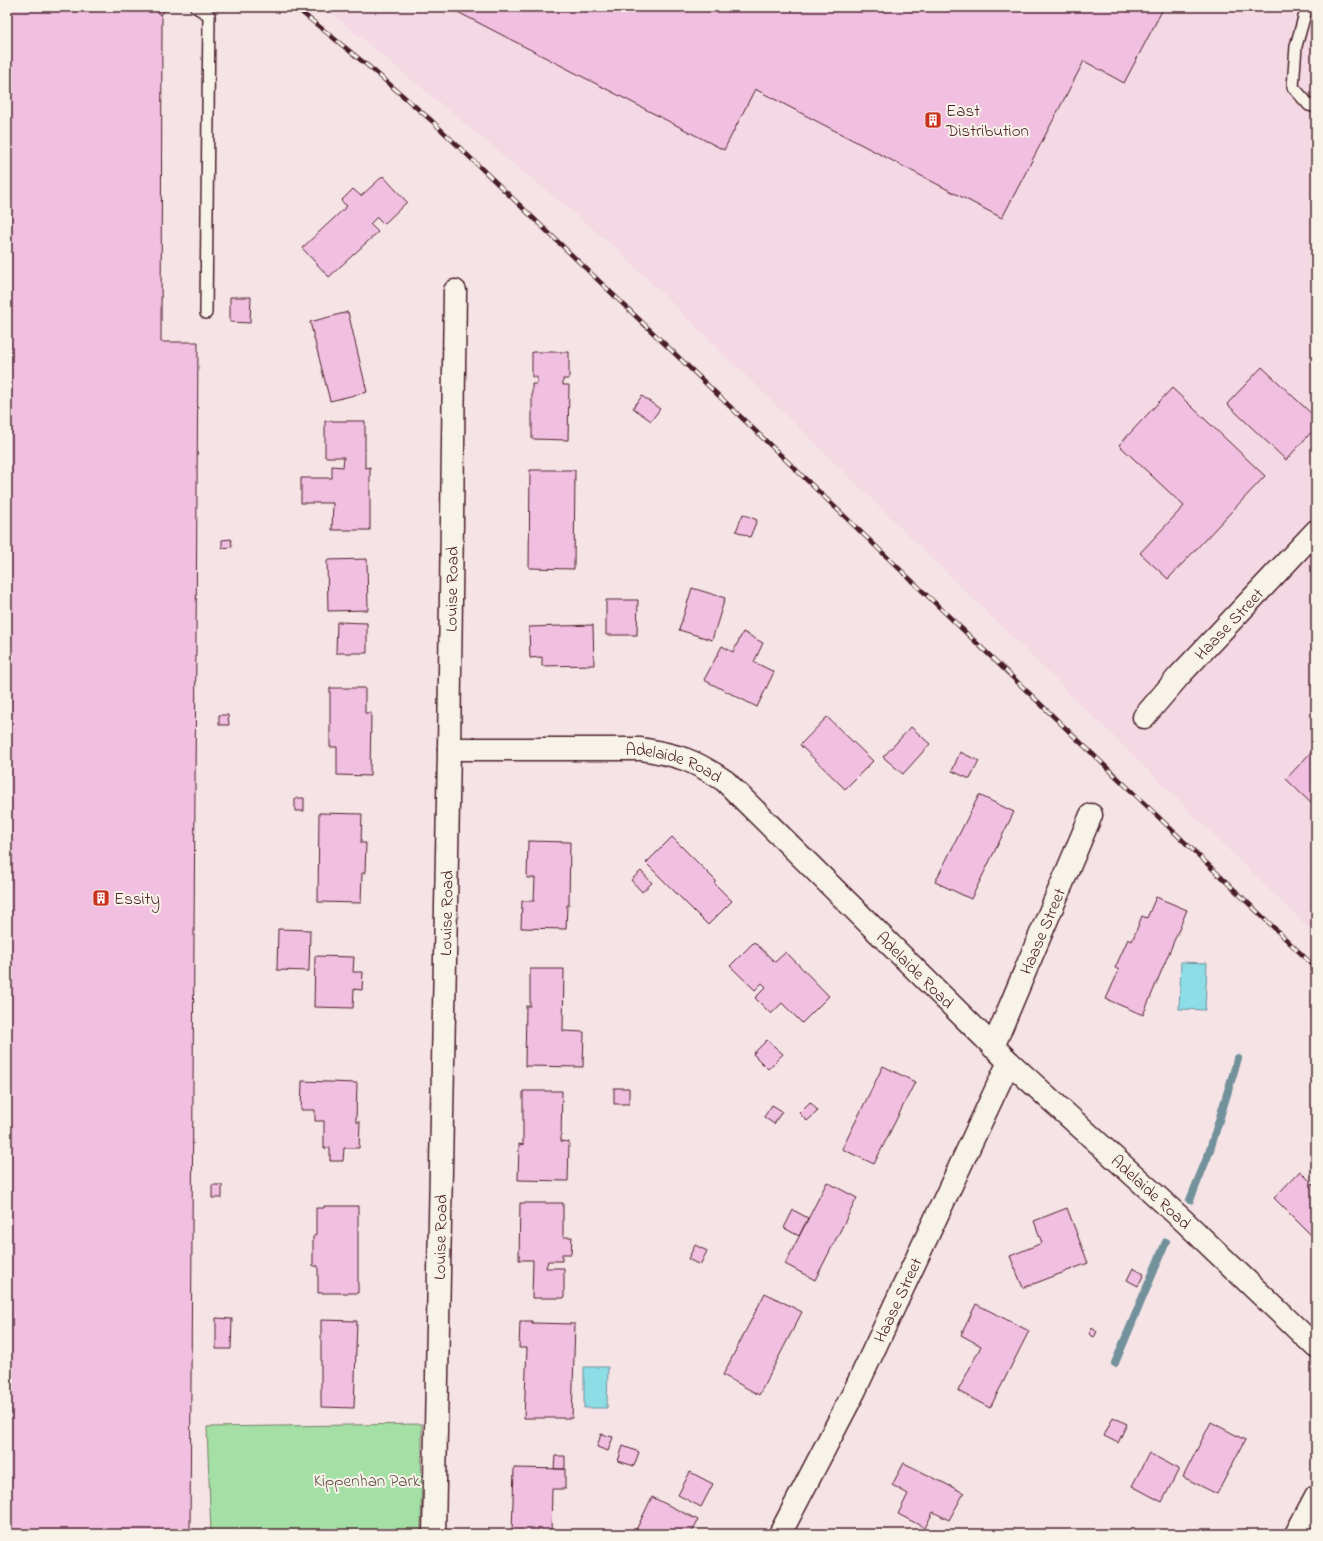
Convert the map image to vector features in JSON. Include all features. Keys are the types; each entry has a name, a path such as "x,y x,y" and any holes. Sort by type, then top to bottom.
{"street":[{"name":"Louise Road","path":"434,1534 449,749 455,291"},
{"name":"Haase Street","path":"1144,717 1180,676 1316,531"},
{"name":"Adelaide Road","path":"449,749 641,749 672,754 700,765 725,781 993,1047 1184,1221 1316,1347"},
{"name":"Haase Street","path":"993,1047 1091,815"},
{"name":"Haase Street","path":"780,1534 854,1392 1009,1062"},
{"path":"1296,1534 1316,1496"}],"lane":[{"path":"196,7 209,15 206,313"},
{"path":"1307,7 1296,46 1292,86 1309,105 1316,107"}],"shaded area":[{"path":"324,7 1316,7 1316,935 616,248"}],"green space":[{"name":"Kippenhan Park","path":"422,1424 421,1534 211,1534 207,1427"}],"water":[{"path":"1181,962 1207,963 1205,1010 1179,1009"},
{"path":"584,1367 608,1367 607,1408 584,1408"}],"building":[{"name":"Essity","path":"7,7 152,7 162,17 161,342 198,342 190,1534 7,1534"},
{"path":"152,7 169,7 160,15"},
{"name":"East Distribution","path":"448,7 1164,7 1124,83 1084,61 1002,218 755,89 724,150"},
{"path":"1316,41 1316,77 1315,77"},
{"path":"383,176 407,202 384,224 377,217 370,224 378,232 329,277 302,248 347,206 341,201 353,189 361,196"},
{"path":"230,297 251,297 250,323 230,322"},
{"path":"348,312 367,392 330,401 310,322"},
{"path":"532,352 569,352 569,379 563,379 563,385 569,385 568,440 532,439 532,384 537,384 537,377 532,377"},
{"path":"1262,367 1316,418 1316,427 1286,460 1227,404"},
{"path":"1172,388 1265,476 1168,579 1140,553 1184,506 1119,445"},
{"path":"642,396 660,409 651,421 633,408"},
{"path":"325,421 365,421 365,468 370,467 370,530 332,530 333,503 301,503 301,478 332,478 332,466 343,467 344,457 325,457"},
{"path":"530,470 575,470 574,569 529,568"},
{"path":"743,514 757,520 750,537 736,531"},
{"path":"231,539 232,547 222,548 222,540"},
{"path":"367,559 368,610 328,611 327,560"},
{"path":"692,588 725,598 712,640 679,630"},
{"path":"606,600 638,600 637,635 606,635"},
{"path":"337,622 367,623 367,653 336,653"},
{"path":"593,625 594,665 542,666 542,657 530,658 529,627"},
{"path":"743,632 763,643 754,662 774,672 757,707 704,680 722,646 733,652"},
{"path":"330,688 365,688 365,713 371,713 370,776 337,775 337,747 330,747"},
{"path":"219,715 228,715 229,725 219,725"},
{"path":"827,717 873,761 845,789 800,745"},
{"path":"911,727 930,744 903,774 883,757"},
{"path":"1316,747 1316,808 1286,779"},
{"path":"960,752 979,761 970,779 952,771"},
{"path":"979,795 1014,812 971,899 935,882"},
{"path":"295,798 304,798 304,811 295,811"},
{"path":"319,813 362,814 361,843 366,843 365,873 362,873 361,903 318,902"},
{"path":"672,837 716,881 714,883 732,901 708,925 646,863"},
{"path":"528,841 570,842 569,905 567,905 566,929 521,928 522,901 534,901 535,878 527,878"},
{"path":"1316,861 1316,870 1311,866"},
{"path":"641,871 652,883 642,892 631,880"},
{"path":"1156,897 1187,910 1143,1015 1106,999 1119,970 1115,968 1128,939 1132,941 1142,916 1147,918"},
{"path":"278,929 310,930 309,971 277,970"},
{"path":"754,942 775,962 786,952 829,996 802,1023 782,1003 771,1014 755,998 766,987 762,983 755,990 730,966"},
{"path":"315,956 354,957 353,972 363,972 362,990 354,989 353,1008 314,1007"},
{"path":"530,969 564,969 563,1031 584,1032 583,1067 525,1066 526,1006 530,1006"},
{"path":"767,1040 783,1054 768,1069 753,1054"},
{"path":"883,1066 915,1082 874,1164 842,1149"},
{"path":"302,1081 357,1083 356,1122 360,1122 359,1148 344,1148 343,1161 330,1161 330,1148 324,1148 324,1121 315,1121 315,1110 301,1110"},
{"path":"614,1088 629,1088 629,1104 614,1104"},
{"path":"523,1091 562,1091 561,1141 569,1142 568,1181 518,1180 519,1144 523,1145"},
{"path":"810,1102 818,1111 807,1121 799,1113"},
{"path":"772,1105 782,1111 774,1124 764,1117"},
{"path":"1300,1171 1316,1187 1316,1240 1274,1198"},
{"path":"827,1182 857,1198 815,1280 785,1264"},
{"path":"212,1185 222,1185 222,1198 212,1198"},
{"path":"520,1203 563,1203 563,1237 572,1237 571,1254 562,1254 562,1261 548,1261 546,1268 564,1268 564,1298 532,1298 533,1260 519,1260"},
{"path":"324,1206 358,1206 358,1293 318,1293 318,1266 313,1266 313,1237 316,1234 316,1208 324,1208"},
{"path":"1067,1208 1088,1263 1023,1288 1010,1256 1042,1243 1034,1221"},
{"path":"793,1210 808,1218 799,1236 784,1228"},
{"path":"695,1245 707,1251 700,1265 688,1259"},
{"path":"1133,1268 1144,1274 1138,1286 1127,1280"},
{"path":"765,1293 802,1312 759,1395 723,1375"},
{"path":"976,1304 1029,1331 990,1408 958,1391 981,1346 961,1335"},
{"path":"216,1318 232,1319 231,1349 216,1349"},
{"path":"321,1320 357,1321 354,1408 321,1407"},
{"path":"520,1321 532,1321 532,1323 575,1324 572,1418 524,1418 527,1348 519,1348"},
{"path":"1092,1328 1097,1332 1094,1337 1089,1334"},
{"path":"1113,1417 1127,1424 1118,1443 1104,1436"},
{"path":"1211,1422 1245,1440 1217,1494 1183,1477"},
{"path":"601,1434 613,1437 608,1451 597,1447"},
{"path":"623,1446 639,1452 634,1466 618,1461"},
{"path":"1149,1453 1179,1469 1162,1502 1132,1486"},
{"path":"555,1456 565,1456 565,1469 554,1469"},
{"path":"904,1463 964,1493 949,1520 933,1512 925,1528 898,1514 908,1494 892,1485"},
{"path":"514,1468 565,1469 565,1489 552,1489 551,1534 512,1534"},
{"path":"690,1472 713,1484 701,1507 678,1495"},
{"path":"652,1497 698,1520 691,1534 634,1534"}],"waterway":[{"path":"1190,1200 1209,1153 1238,1058"},
{"path":"1115,1363 1166,1242"}],"railway":[{"path":"295,7 373,70 432,121 1316,968"}],"place":[{"name":"East Distribution","path":"933,120"},
{"name":"Essity","path":"101,898"}]}
